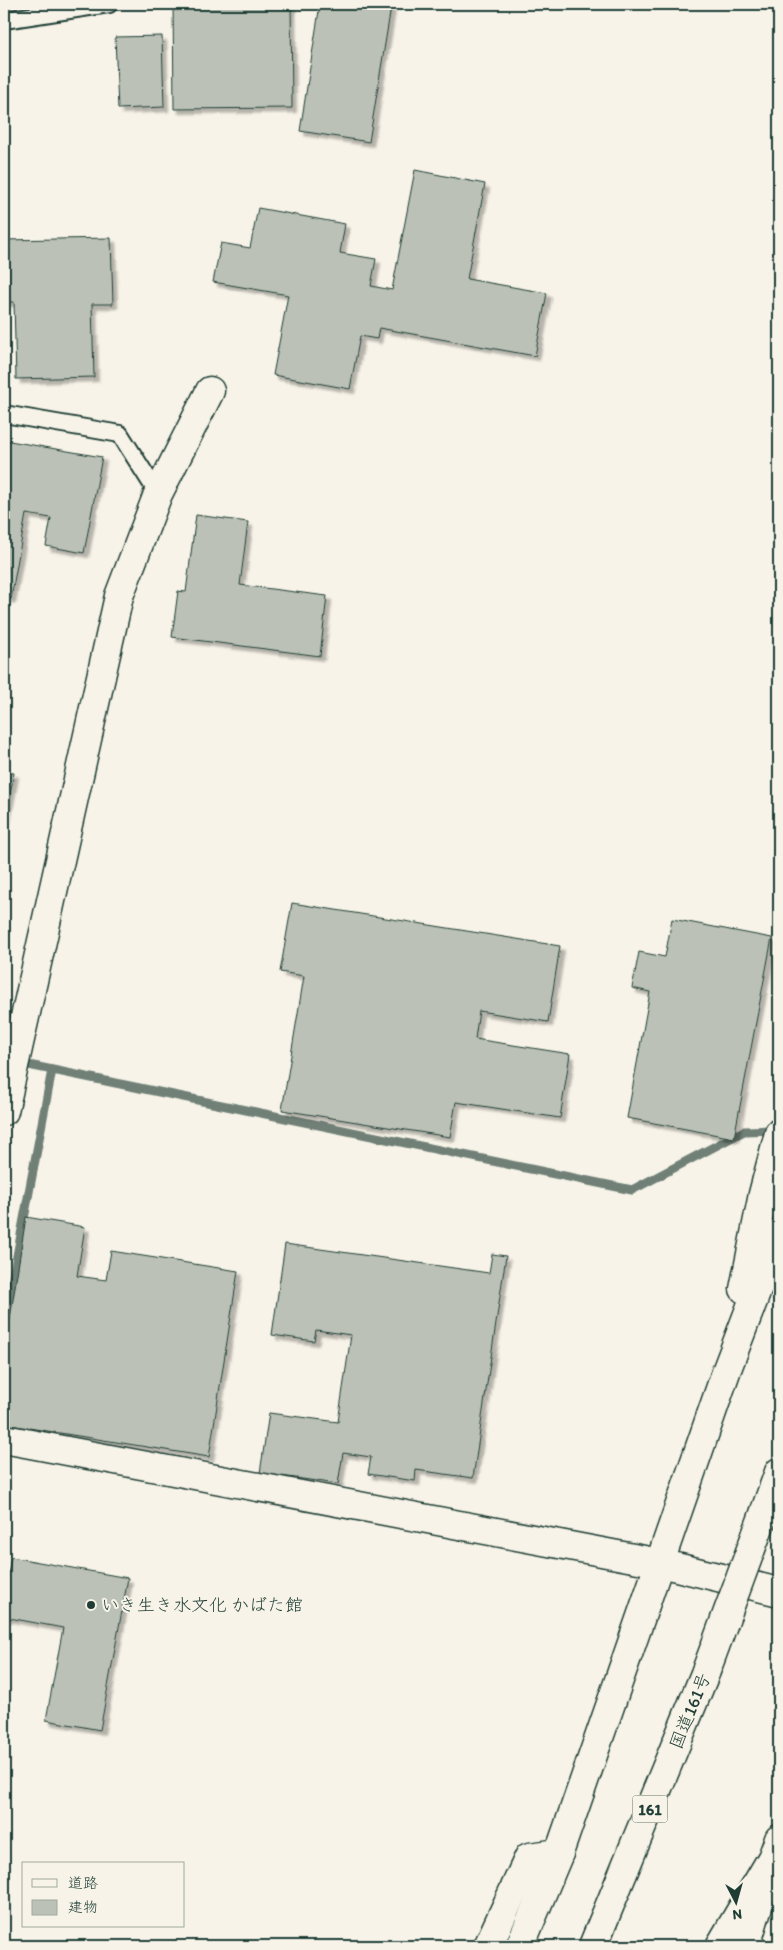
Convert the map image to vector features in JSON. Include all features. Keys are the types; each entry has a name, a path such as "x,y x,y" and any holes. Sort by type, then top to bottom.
{"main road":[{"path":"4,1111 119,596 158,494 210,391"},
{"path":"727,1369 761,1203 777,1141"},
{"path":"520,1946 559,1853 727,1369 779,1233"},
{"path":"4,1440 660,1563 779,1592"},
{"name":"国道161号","path":"592,1946 706,1671 766,1512 779,1472"},
{"path":"720,1946 776,1849"},
{"path":"746,1946 776,1849"},
{"path":"488,1946 529,1857 559,1853"}],"lane":[{"path":"4,20 109,4"},
{"path":"4,414 120,434 158,494"}],"building":[{"path":"173,4 291,4 292,108 174,109"},
{"path":"320,4 371,4 391,7 369,142 300,131"},
{"path":"162,36 164,107 118,109 115,37"},
{"path":"415,170 485,184 467,279 547,293 535,356 379,328 377,339 360,336 350,389 273,375 288,295 213,282 221,243 250,248 258,208 345,224 340,253 376,259 371,286 392,290"},
{"path":"111,238 113,304 92,304 94,377 16,379 14,302 4,302 4,240"},
{"path":"4,440 102,457 84,553 46,546 51,518 26,514 11,599 4,597"},
{"path":"196,515 248,522 240,585 327,596 320,656 172,637 178,591 186,592"},
{"path":"4,772 14,773 4,827"},
{"path":"292,903 560,946 548,1022 479,1011 475,1039 570,1054 560,1118 456,1102 450,1137 282,1110 304,976 280,972"},
{"path":"672,919 772,938 734,1138 627,1118 650,992 632,988 639,952 665,957"},
{"path":"26,1217 85,1227 77,1276 106,1280 111,1251 238,1271 209,1457 4,1424 4,1357"},
{"path":"285,1244 489,1273 492,1254 506,1256 473,1478 416,1470 415,1481 368,1474 371,1457 343,1453 338,1484 260,1473 269,1413 338,1422 351,1335 316,1330 314,1341 272,1335"},
{"path":"11,1557 128,1578 100,1730 46,1720 63,1628 4,1617 4,1599"}],"waterway":[{"path":"19,1063 632,1190 744,1131 775,1130"},
{"path":"4,1325 52,1070"}],"place":[{"name":"いき生き水文化 かばた館","path":"91,1605"}]}
